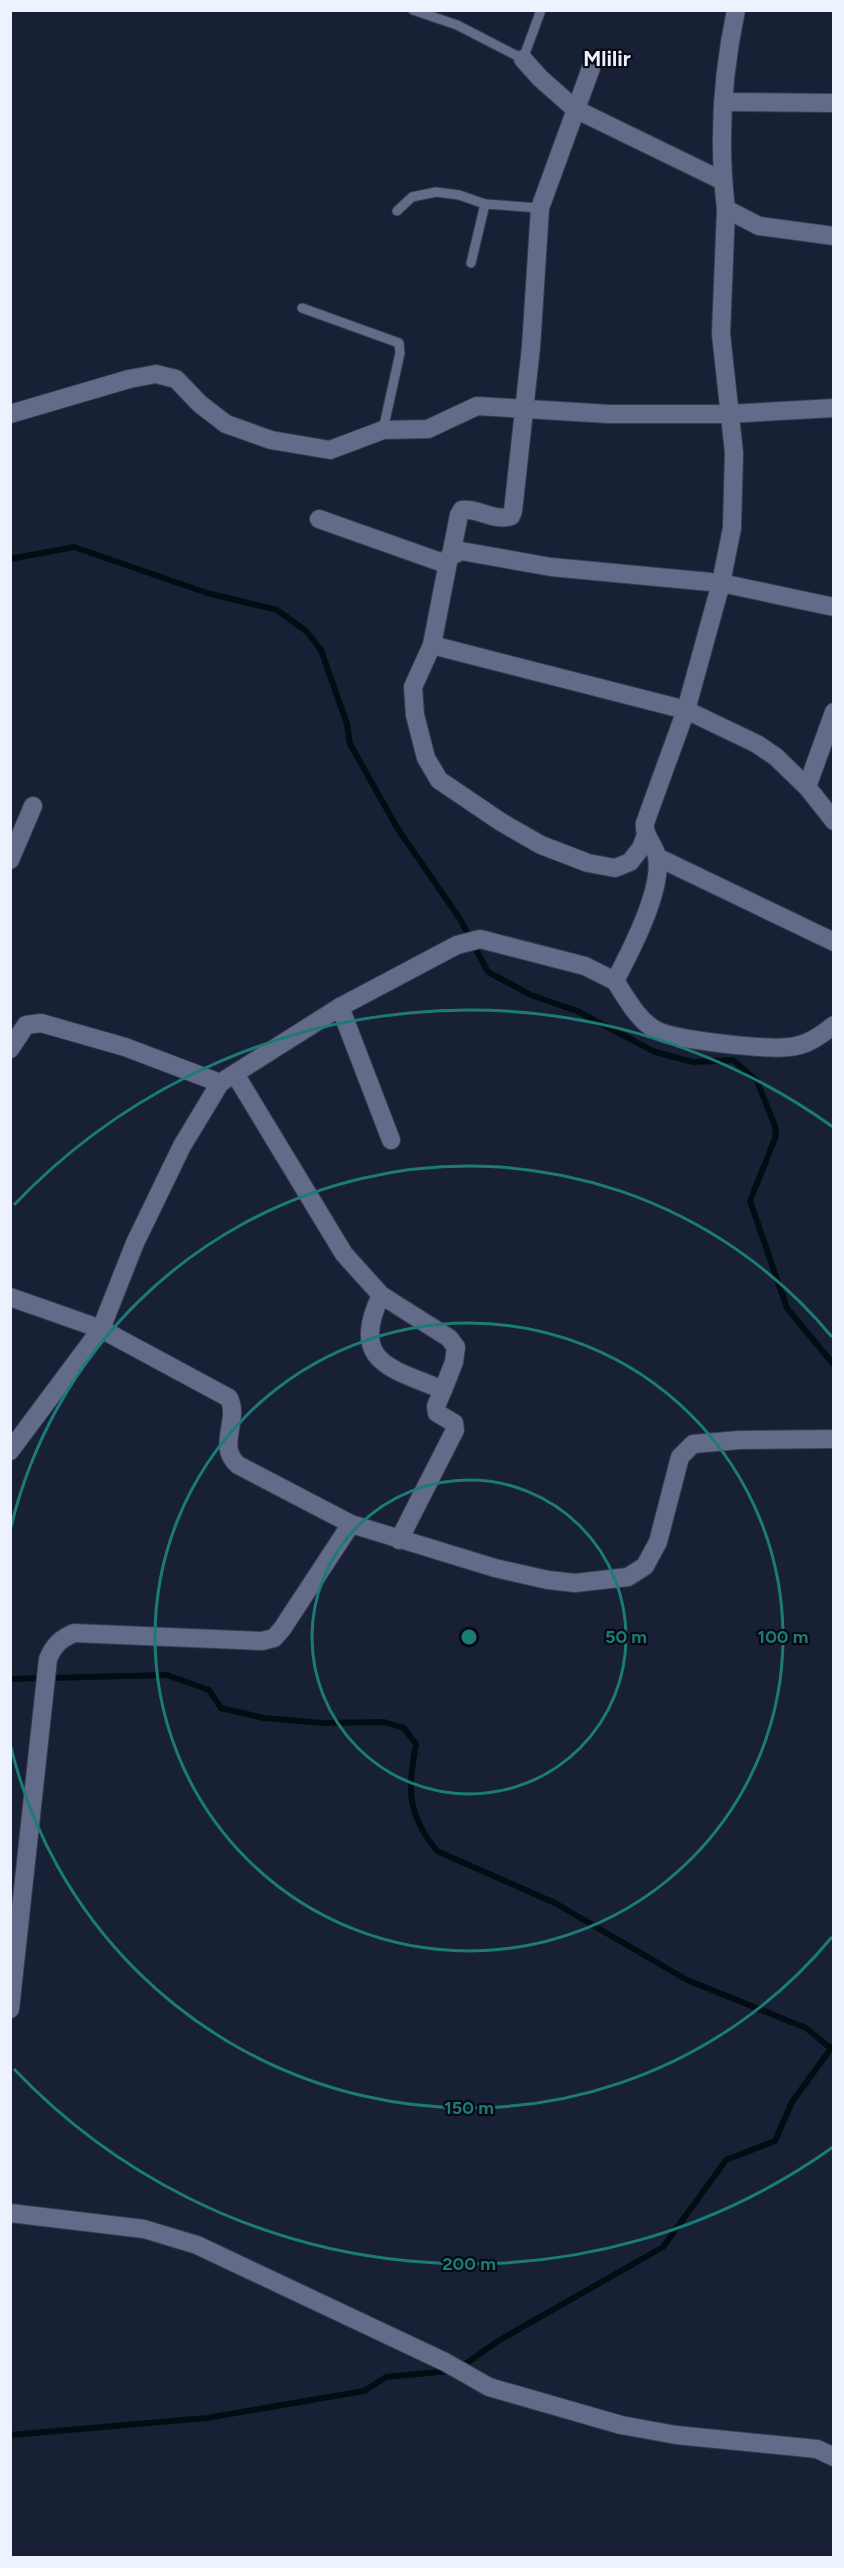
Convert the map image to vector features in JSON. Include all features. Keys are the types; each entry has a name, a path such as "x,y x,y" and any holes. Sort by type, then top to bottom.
{"street":[{"path":"615,981 638,938 654,890 657,857 646,835 645,823 686,710 721,583 732,528 734,453 721,334 726,209 723,182 723,102 736,10"},
{"path":"523,59 540,78 575,109 723,182"},
{"path":"591,68 540,208 525,410 511,516 504,519 470,509 462,510 459,515 432,645 412,687 415,716 426,758 439,780 501,822 541,845 588,863 615,868 630,862 646,835"},
{"path":"723,102 834,104"},
{"path":"726,209 759,226 834,236"},
{"path":"10,414 129,379 156,374 176,379 200,404 226,424 271,440 330,450 383,430 428,429 477,406 609,414 728,414 834,408"},
{"path":"319,519 449,559"},
{"path":"449,559 461,551 551,567 721,583 834,607"},
{"path":"432,645 686,710 757,744 776,757 807,787 834,821"},
{"path":"807,787 834,712"},
{"path":"10,860 33,806"},
{"path":"657,857 834,942"},
{"path":"10,1451 101,1329 135,1243 173,1165 227,1078 340,1007 457,945 480,939 585,966 615,981 645,1023 656,1031 674,1035 705,1041 788,1048 809,1042 834,1025"},
{"path":"340,1007 391,1140"},
{"path":"10,1049 26,1025 41,1023 227,1078 344,1254 381,1295 449,1338 456,1347 454,1362 436,1406 437,1413 454,1423 456,1430 399,1540"},
{"path":"381,1295 369,1336 374,1356 388,1366 443,1390"},
{"path":"10,1297 101,1329 229,1398 233,1412 227,1448 230,1458 238,1465 351,1524 495,1568 548,1580 575,1583 628,1577 645,1566 657,1542 680,1457 693,1444 739,1440 834,1439"},
{"path":"10,2009 48,1659 54,1646 61,1639 74,1633 262,1641 274,1638 351,1524"},
{"path":"10,2212 166,2234 207,2250 445,2362 489,2387 621,2425 675,2435 817,2449 834,2457"}],"lane":[{"path":"413,10 457,25 523,59 541,10"},
{"path":"397,211 412,197 436,192 459,195 485,204 540,208"},
{"path":"471,263 485,204"},
{"path":"302,308 399,343 400,353 383,430"}],"waterway":[{"path":"10,559 74,547 207,593 277,610 306,631 321,650 347,724 350,744 398,829 460,919 488,972 531,995 577,1011 655,1052 693,1062 733,1060 757,1081 775,1126 776,1136 750,1201 787,1308 834,1365"},
{"path":"10,1679 167,1675 209,1690 221,1708 264,1718 322,1723 384,1722 404,1728 416,1744 411,1788 415,1812 420,1825 437,1851 555,1903 687,1980 806,2028 829,2047"},
{"path":"461,2367 498,2341 663,2247 726,2160 775,2141 792,2102 832,2047"},
{"path":"10,2435 207,2418 364,2391 386,2377 450,2371"}],"district":[{"name":"Mlilir","path":"607,59"}]}
